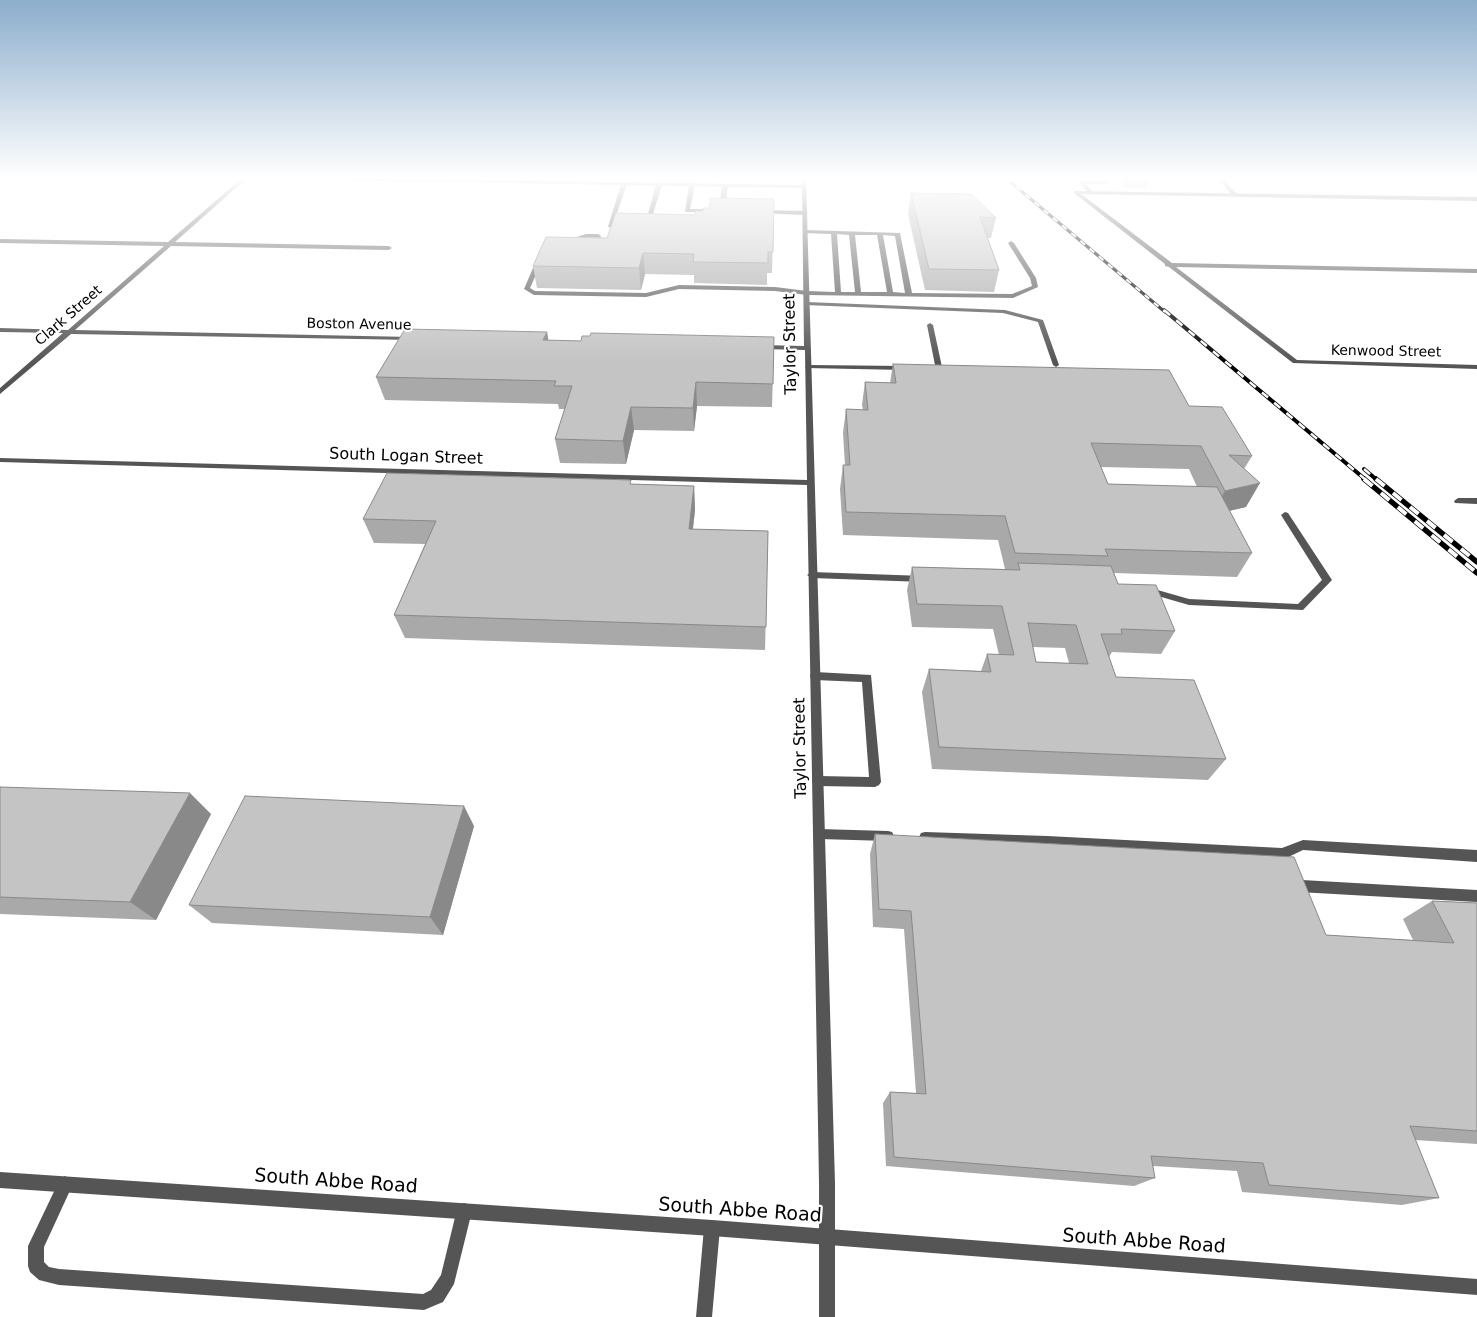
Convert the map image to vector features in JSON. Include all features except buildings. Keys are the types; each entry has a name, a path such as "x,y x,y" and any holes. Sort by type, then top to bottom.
{"street":[{"path":"20,240 389,248"},
{"name":"Clark Street","path":"0,392 174,240"},
{"path":"561,242 567,240"},
{"path":"592,255 597,240"},
{"name":"Taylor Street","path":"805,240 828,1238 827,1317"},
{"path":"834,240 838,293"},
{"path":"853,240 858,294"},
{"path":"881,240 890,294"},
{"path":"899,240 908,295"},
{"path":"1137,240 1167,264 1477,271"},
{"path":"541,254 527,289 534,293 646,295 679,287 775,289 807,293 1013,296 1034,287 1033,278 1011,243"},
{"name":"Kenwood Street","path":"1167,264 1295,362 1477,367"},
{"path":"807,304 1003,311 1041,321 1056,365"},
{"path":"920,368 939,366 930,325"},
{"name":"Boston Avenue","path":"0,330 424,339"},
{"path":"754,346 808,348"},
{"path":"808,367 910,368"},
{"name":"South Logan Street","path":"0,460 811,483"},
{"path":"1458,501 1477,501"},
{"path":"1139,588 1189,602 1300,608 1327,580 1285,515"},
{"path":"812,575 932,579"},
{"path":"815,676 867,678 875,782 818,781"},
{"path":"819,834 1047,841 1286,862"},
{"path":"1286,862 1303,845 1477,856"},
{"path":"1286,862 1298,886 1477,896"},
{"name":"South Abbe Road","path":"0,1180 712,1228 1477,1287"},
{"path":"65,1184 36,1246 36,1266 45,1274 59,1277 424,1302 437,1296 448,1278 464,1211"},
{"path":"704,1317 712,1228"}],"railway":[{"path":"1080,240 1165,312"},
{"path":"1164,310 1366,480"},
{"path":"1364,469 1377,480"},
{"path":"1364,479 1477,573"},
{"path":"1376,479 1477,562"}]}
